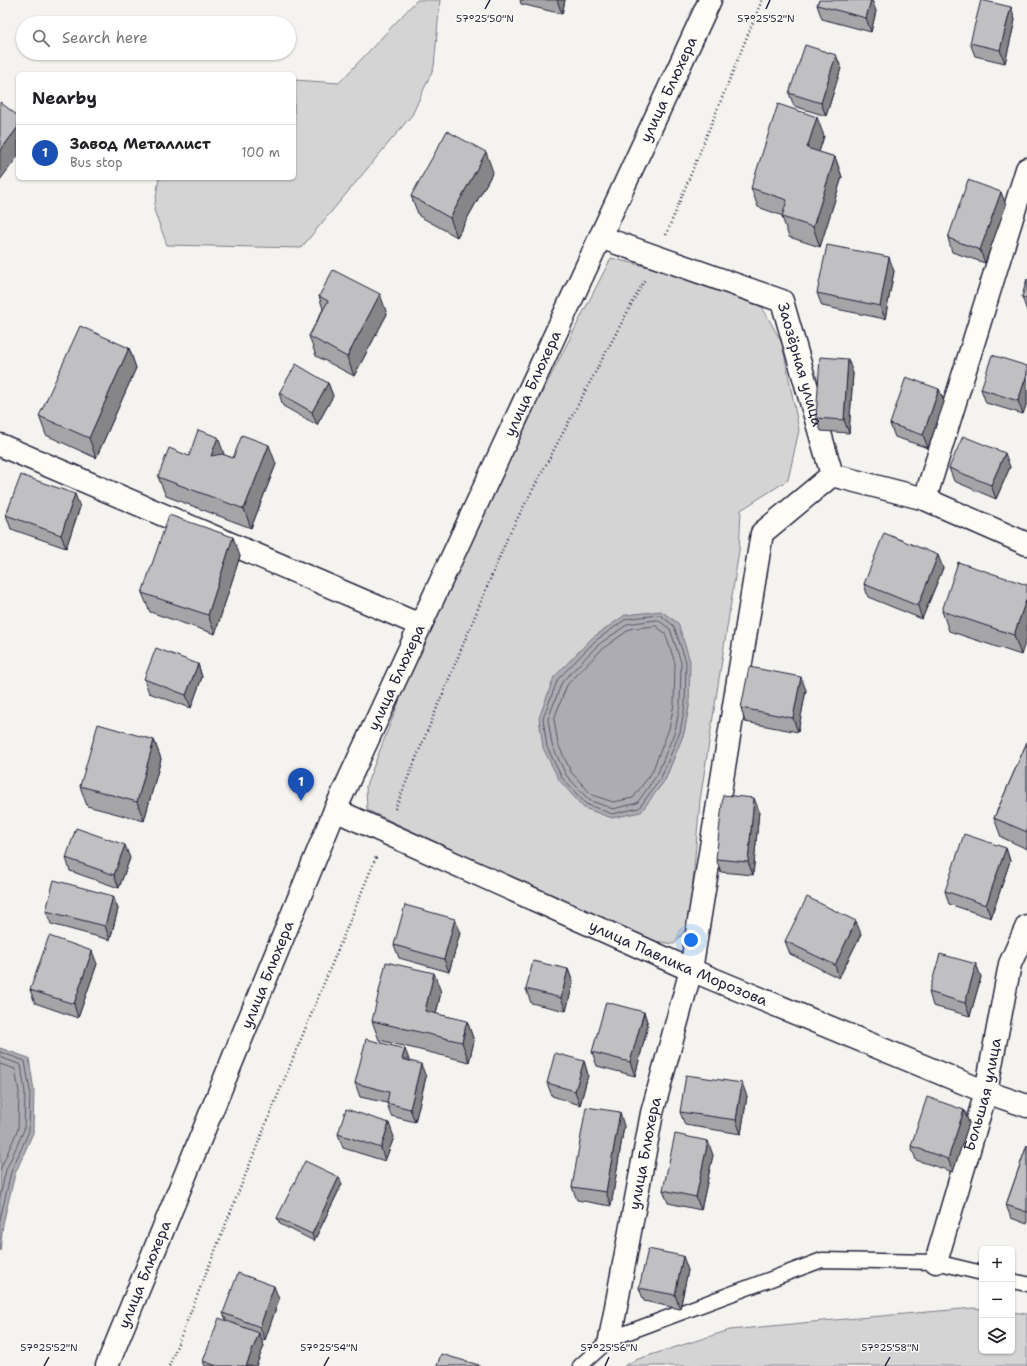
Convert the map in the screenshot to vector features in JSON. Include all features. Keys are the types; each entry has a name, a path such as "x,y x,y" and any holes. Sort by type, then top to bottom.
{"street":[{"name":"улица Блюхера","path":"107,1366 334,810 710,0"},
{"path":"925,499 1027,169"},
{"name":"Заозёрная улица","path":"600,237 782,301 832,475"},
{"path":"0,445 420,625"},
{"name":"улица Блюхера","path":"610,1338 652,1113 691,970 762,533 832,475"},
{"path":"832,475 925,499 1027,544"},
{"name":"улица Павлика Морозова","path":"334,810 691,970 986,1092 1027,1106"},
{"name":"Большая улица","path":"936,1262 986,1092 1010,964 1027,926"}],"lane":[{"path":"580,1366 610,1338 822,1260 936,1262 979,1272"},
{"path":"1015,1282 1027,1284"}],"path":[{"path":"169,1366 260,1136 509,534 657,257 762,0"}],"shaded area":[{"path":"417,0 440,0 434,67 412,115 301,248 167,245 154,210 159,180 296,180 296,80 339,83"},
{"path":"611,258 678,274 761,305 782,343 799,430 788,480 741,510 739,551 700,800 689,926 674,944 647,940 367,810 366,786 423,640 543,391","holes":["689,706 684,733 665,780"]},
{"path":"979,1309 979,1354 1015,1354 1015,1312 1027,1314 1027,1366 624,1366 638,1359 730,1330"}],"water":[{"path":"661,611 678,623 690,661 689,706 684,733 665,780 641,812 612,818 584,808 559,780 543,748 539,718 554,677 592,638 625,615"},
{"path":"0,1048 29,1058 34,1091 33,1133 15,1174 3,1224 0,1251"}],"building":[{"path":"819,0 871,0 866,18 817,5"},
{"path":"981,0 1011,7 1000,50 970,43"},
{"path":"805,45 836,55 821,103 789,93"},
{"path":"0,102 16,114 16,130 0,151"},
{"path":"778,104 817,117 807,148 835,157 813,227 782,217 787,200 751,188"},
{"path":"447,131 486,152 450,218 411,196"},
{"path":"968,180 1001,192 980,250 948,238"},
{"path":"827,245 889,257 880,306 817,293"},
{"path":"333,270 380,294 347,357 309,336 328,301 319,296"},
{"path":"1027,279 1027,299 1022,297"},
{"path":"80,326 129,348 89,438 39,416"},
{"path":"992,355 1027,366 1027,374 1018,401 981,389"},
{"path":"820,357 848,359 844,420 816,418"},
{"path":"296,364 328,383 312,412 279,393"},
{"path":"906,377 939,389 923,435 890,424"},
{"path":"198,430 218,437 211,456 222,454 233,458 242,435 269,445 244,509 158,477 169,448 189,456"},
{"path":"963,436 1005,453 991,485 949,468"},
{"path":"21,475 75,494 61,535 6,515"},
{"path":"169,515 233,537 208,615 142,593"},
{"path":"884,533 938,555 918,606 864,584"},
{"path":"958,562 1027,585 1027,597 1014,635 942,611"},
{"path":"156,648 198,664 186,695 144,679"},
{"path":"749,667 801,677 793,718 741,708"},
{"path":"98,724 154,740 137,802 80,786"},
{"path":"1027,742 1027,832 994,818"},
{"path":"723,795 754,798 748,862 716,859"},
{"path":"76,828 125,845 114,875 66,858"},
{"path":"964,834 1006,848 986,905 945,891"},
{"path":"54,880 113,896 105,926 46,911"},
{"path":"807,897 856,921 835,965 785,941"},
{"path":"405,905 455,919 444,959 394,945"},
{"path":"49,936 92,951 74,1004 30,990"},
{"path":"940,954 976,964 965,1003 929,992"},
{"path":"533,961 568,969 561,998 526,989"},
{"path":"386,962 434,973 425,1011 467,1021 462,1042 372,1021"},
{"path":"606,1002 644,1012 630,1062 592,1052"},
{"path":"366,1039 405,1049 402,1059 421,1064 410,1109 387,1103 389,1092 355,1083"},
{"path":"555,1053 584,1061 575,1091 547,1083"},
{"path":"686,1075 742,1083 736,1120 680,1112"},
{"path":"927,1097 964,1110 948,1159 911,1146"},
{"path":"586,1107 620,1112 606,1192 572,1187"},
{"path":"346,1109 389,1123 381,1148 338,1134"},
{"path":"675,1134 708,1141 696,1197 663,1190"},
{"path":"1027,1145 1027,1212 1006,1205"},
{"path":"305,1161 339,1177 312,1234 277,1218"},
{"path":"648,1249 683,1256 675,1295 639,1288"},
{"path":"238,1273 274,1286 260,1327 223,1313"},
{"path":"219,1318 259,1333 246,1366 217,1366 203,1361"},
{"path":"441,1354 479,1365 479,1366 437,1366"}],"place":[{"name":"Завод Металлист","path":"301,801"}]}
